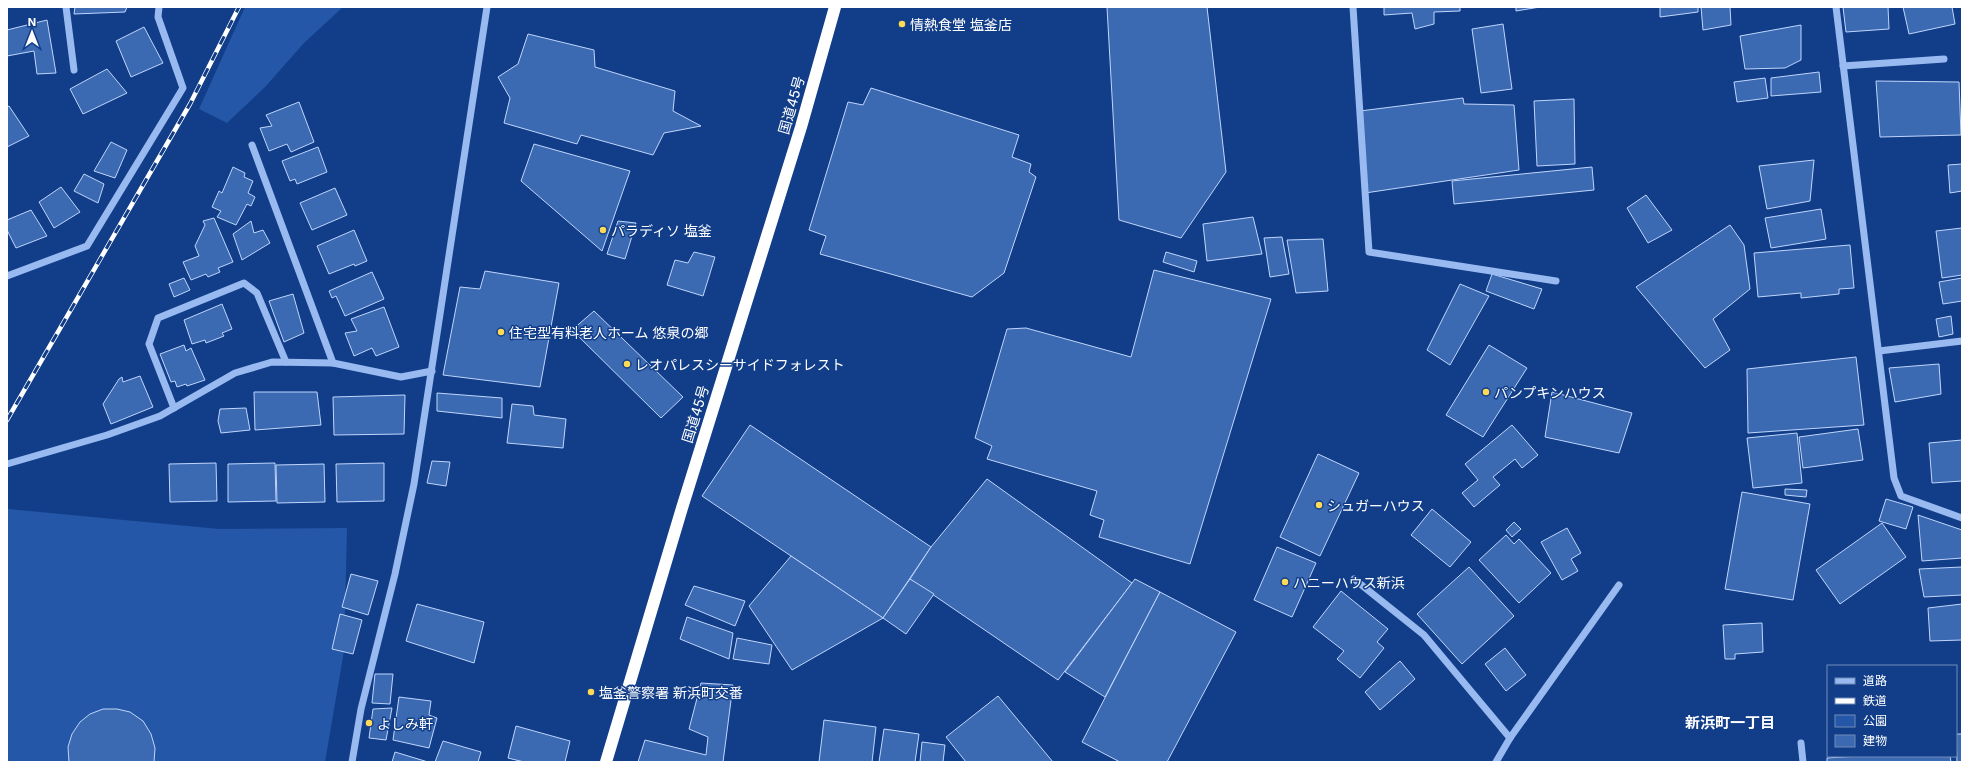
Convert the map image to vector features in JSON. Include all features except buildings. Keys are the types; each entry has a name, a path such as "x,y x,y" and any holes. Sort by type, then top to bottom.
{"highway":[{"name":"国道45号","path":"606,762 682,508 799,135 835,7"}],"street":[{"path":"66,7 74,70"},
{"path":"7,276 87,246 183,88 158,18 159,7"},
{"path":"352,762 361,708 395,574 413,491 487,7"},
{"path":"1353,7 1369,252 1556,281"},
{"path":"1836,7 1894,478 1901,496 1962,518"},
{"path":"1844,66 1944,59"},
{"path":"252,146 332,363"},
{"path":"174,408 149,344 158,318 244,283 257,292 286,362"},
{"path":"1879,351 1962,341"},
{"path":"7,464 107,435 160,416 235,373 272,362 332,363 401,377 432,371"},
{"path":"1354,579 1424,635 1510,738"},
{"path":"1496,762 1510,738 1619,585"},
{"path":"1801,743 1803,762"}],"green space":[{"path":"245,7 343,7 304,43 266,86 227,123 199,109"},
{"path":"8,509 219,529 347,528 344,651 325,762 7,762"}],"railway":[{"path":"7,420 190,104 239,7"}],"place":[{"name":"情熱食堂 塩釜店","path":"902,24"},
{"name":"パラディソ 塩釜","path":"603,230"},
{"name":"住宅型有料老人ホーム 悠泉の郷","path":"501,332"},
{"name":"レオパレスシーサイドフォレスト","path":"627,364"},
{"name":"パンプキンハウス","path":"1486,392"},
{"name":"シュガーハウス","path":"1319,505"},
{"name":"ハニーハウス新浜","path":"1285,582"},
{"name":"塩釜警察署 新浜町交番","path":"591,692"},
{"name":"よしみ軒","path":"369,723"}],"district":[{"name":"新浜町一丁目","path":"1730,722"}]}
